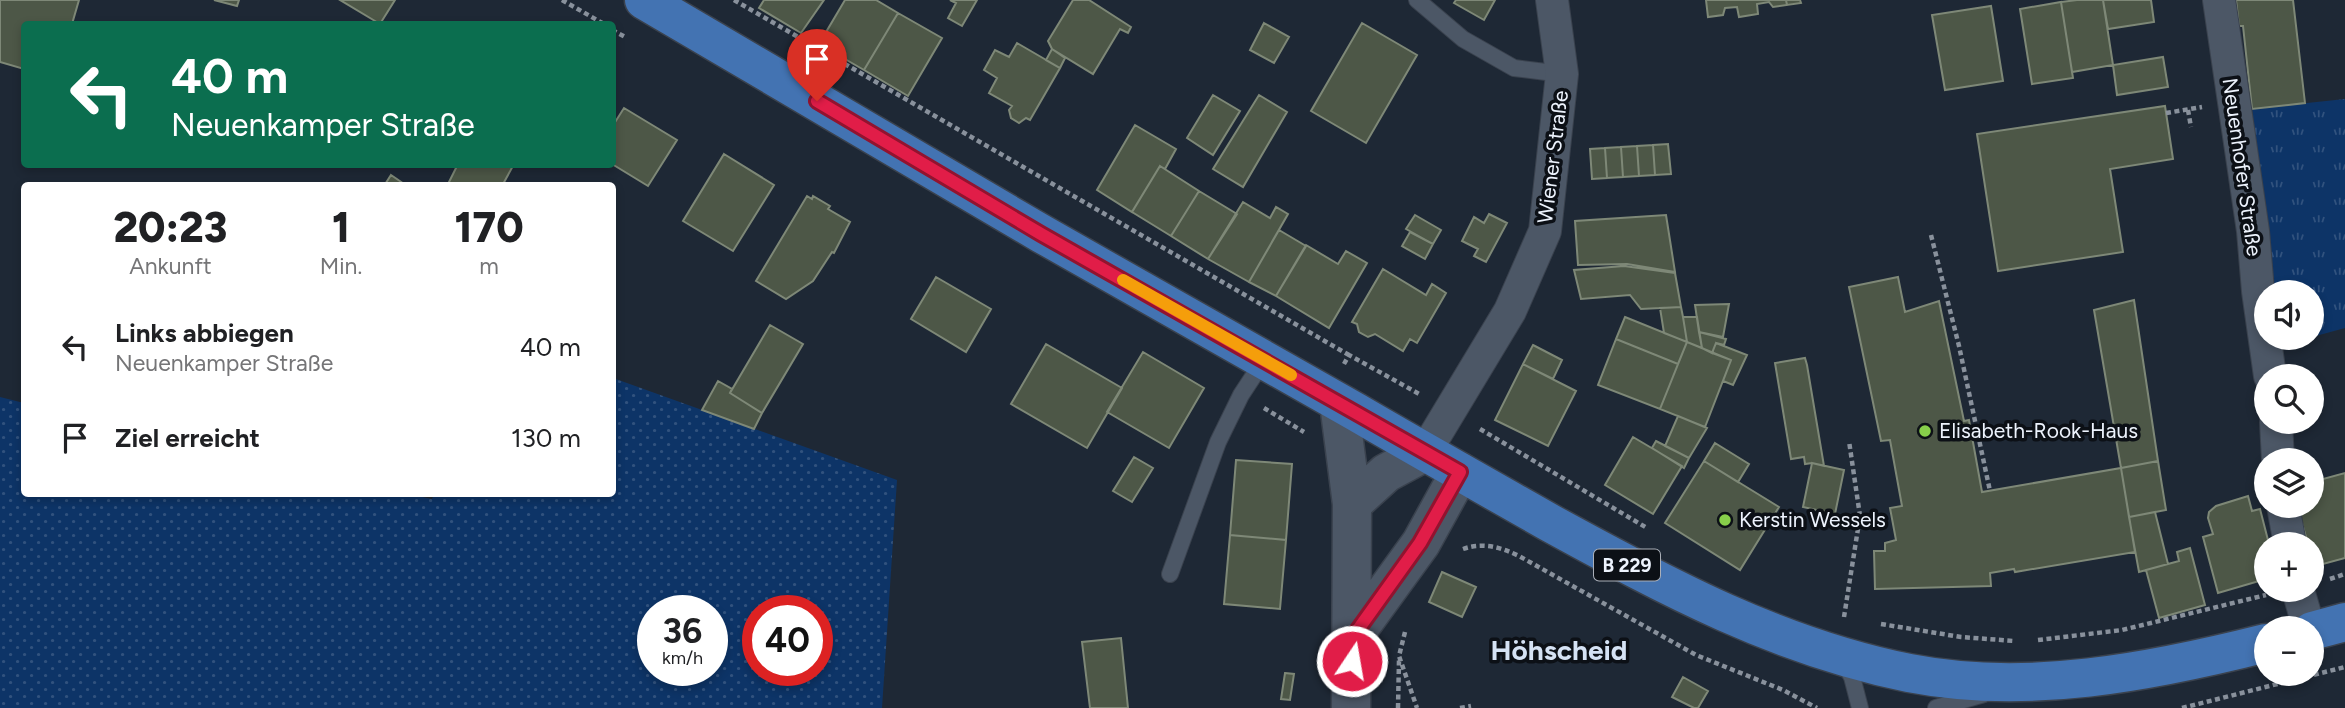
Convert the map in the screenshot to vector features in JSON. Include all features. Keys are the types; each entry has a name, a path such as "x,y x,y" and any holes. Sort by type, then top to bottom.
{"main road":[{"name":"B 229","path":"645,0 1041,234 1460,472 1663,585 1732,617 1840,656 1912,673 2029,682 2118,674 2254,646"},
{"path":"2324,627 2345,622"}],"street":[{"name":"Wiener Straße","path":"1425,452 1510,311 1545,231 1562,74 1552,0"},
{"name":"Neuenhofer Straße","path":"2219,0 2253,231 2268,364"},
{"path":"1339,403 1352,505 1352,708"},
{"path":"1352,505 1386,473 1425,452"},
{"path":"1352,638 1420,543 1460,472"}],"lane":[{"path":"1417,0 1463,39 1514,68 1562,74"},
{"path":"1170,574 1218,442 1241,395 1264,360"},
{"path":"1840,656 1852,677 1860,708"},
{"path":"1936,708 2029,682"}],"path":[{"path":"562,0 599,21"},
{"path":"734,0 1349,355"},
{"path":"2188,110 2191,127"},
{"path":"1931,235 1959,346 1990,491"},
{"path":"1450,411 1650,530"},
{"path":"1833,613 1844,618 1860,516 1849,441"},
{"path":"1456,551 1485,545 1519,556 1696,655 1783,690 1817,708"},
{"path":"2027,642 2122,630 2254,600"},
{"path":"1398,708 1399,656 1407,621"},
{"path":"1399,656 1417,708"},
{"path":"2182,708 2345,667"},
{"path":"1460,708 1471,706"}],"green space":[{"path":"2345,99 2345,328 2324,334 2324,280 2272,280 2252,109"},
{"path":"616,379 897,480 882,708 0,708 0,397 21,402 21,497 616,497"}],"building":[{"path":"0,0 79,0 73,21 21,21 21,68 0,62"},
{"path":"214,0 239,0 237,6"},
{"path":"340,0 395,0 382,21 375,21"},
{"path":"764,0 824,0 801,33 759,8"},
{"path":"845,0 876,0 898,13 864,70 819,44"},
{"path":"950,0 977,0 962,26 948,18 956,3"},
{"path":"1073,0 1089,0 1131,27 1128,33 1120,29 1093,74 1052,49 1048,41"},
{"path":"1456,0 1495,0 1484,20 1454,3"},
{"path":"1706,0 1786,0 1787,5 1773,7 1769,2 1757,4 1758,14 1739,17 1737,7 1725,8 1723,15 1708,17"},
{"path":"1786,0 1800,0 1801,3 1787,5"},
{"path":"2103,0 2113,65 2072,72 2061,2"},
{"path":"2103,0 2151,0 2154,22 2108,29"},
{"path":"2236,0 2293,0 2305,103 2252,109 2243,26 2239,26"},
{"path":"2061,2 2073,78 2032,84 2020,9"},
{"path":"1991,6 2003,81 1945,90 1932,15"},
{"path":"898,13 942,38 908,96 864,70"},
{"path":"1264,23 1289,37 1274,63 1250,50"},
{"path":"1362,23 1417,55 1366,143 1311,111"},
{"path":"1017,43 1060,68 1030,120 1026,118 1019,123 1011,118 1009,110 1012,106 989,93 997,78 984,70 995,50 1009,57"},
{"path":"1052,49 1065,58 1060,68 1046,60"},
{"path":"2163,57 2168,87 2117,95 2113,65"},
{"path":"1213,95 1240,111 1213,155 1187,138"},
{"path":"1259,95 1287,112 1243,187 1213,169"},
{"path":"2165,106 2173,159 2110,169 2123,252 1998,271 1977,134"},
{"path":"624,108 677,140 648,186 616,166 616,121"},
{"path":"1135,125 1176,149 1165,169 1160,166 1132,212 1097,190"},
{"path":"1668,144 1671,174 1655,175 1653,145"},
{"path":"1653,145 1655,175 1639,176 1637,146"},
{"path":"1637,146 1639,176 1623,177 1621,147"},
{"path":"1621,147 1623,177 1607,178 1605,148"},
{"path":"1605,148 1607,178 1592,179 1590,149"},
{"path":"724,154 774,185 733,251 683,221"},
{"path":"1160,166 1199,191 1171,236 1132,212"},
{"path":"456,168 512,168 504,182 449,182"},
{"path":"391,175 401,182 387,182"},
{"path":"1199,191 1237,214 1208,259 1171,236"},
{"path":"807,196 812,199 813,196 830,206 828,209 850,222 834,253 832,252 813,281 786,299 756,281"},
{"path":"1243,202 1270,218 1276,207 1288,214 1249,282 1208,259"},
{"path":"1489,214 1507,223 1486,262 1474,256 1478,249 1462,241 1474,217 1484,223"},
{"path":"1415,215 1441,230 1433,244 1406,229"},
{"path":"1666,215 1675,272 1627,264 1578,265 1575,221"},
{"path":"1279,230 1306,246 1276,296 1249,282"},
{"path":"1410,232 1433,244 1425,259 1402,246"},
{"path":"1306,245 1338,264 1346,251 1367,263 1329,328 1276,296"},
{"path":"1624,266 1675,273 1681,307 1641,309 1630,295 1581,299 1574,270"},
{"path":"1383,269 1426,295 1432,284 1446,293 1417,343 1410,339 1403,351 1375,334 1368,337 1359,332 1357,324 1352,322"},
{"path":"936,277 991,309 966,352 911,319"},
{"name":"Elisabeth-Rook-Haus","path":"1898,277 1905,312 1939,301 1964,421 1969,420 1982,492 2121,468 2135,552 2015,572 2014,569 1990,573 1991,586 1875,589 1874,551 1885,551 1885,543 1896,540 1890,508 1902,506 1890,440 1881,441 1849,287"},
{"path":"2134,300 2158,461 2121,468 2094,310"},
{"path":"1729,304 1723,337 1699,332 1695,305"},
{"path":"1681,307 1687,342 1664,333 1660,308"},
{"path":"1625,317 1687,342 1678,364 1616,339"},
{"path":"1683,317 1697,317 1702,348 1687,342"},
{"path":"770,325 803,344 762,413 730,393"},
{"path":"1699,332 1726,339 1724,345 1716,343 1712,353 1702,348"},
{"path":"1616,339 1678,364 1660,409 1598,385"},
{"path":"1687,342 1731,360 1705,427 1660,409"},
{"path":"1716,343 1747,355 1733,385 1723,381 1731,360 1712,353"},
{"path":"1046,344 1122,388 1087,448 1011,404"},
{"path":"1533,345 1562,360 1553,379 1523,364"},
{"path":"1143,352 1204,388 1169,448 1107,412"},
{"path":"1805,358 1824,466 1805,464 1804,457 1791,459 1775,363"},
{"path":"1523,364 1576,391 1548,446 1495,420"},
{"path":"718,381 732,389 730,393 762,413 754,429 702,410"},
{"path":"1678,416 1707,428 1689,458 1665,446"},
{"path":"1633,437 1682,466 1653,514 1605,485"},
{"path":"1656,441 1689,458 1684,468 1652,448"},
{"path":"1715,443 1749,464 1738,482 1704,461"},
{"path":"1134,457 1153,468 1132,502 1113,491"},
{"path":"1236,460 1292,464 1286,540 1230,535"},
{"path":"1704,461 1779,507 1740,570 1665,523"},
{"path":"2158,461 2166,510 2129,517 2121,468"},
{"path":"1812,463 1844,470 1835,514 1803,507"},
{"path":"2345,473 2345,558 2324,564 2324,532 2305,532 2300,518 2324,518 2324,479"},
{"path":"2248,496 2254,518 2262,518 2266,532 2254,532 2254,582 2218,593 2203,537 2213,534 2208,518 2209,512 2216,506"},
{"path":"2155,512 2168,564 2139,572 2129,517"},
{"path":"1230,535 1286,540 1280,609 1224,604"},
{"path":"2190,548 2205,605 2159,618 2146,570 2179,561 2177,552"},
{"path":"1442,572 1476,587 1462,617 1429,602"},
{"path":"1121,638 1128,708 1090,708 1082,642"},
{"path":"1285,673 1294,674 1290,700 1281,699"},
{"path":"1683,677 1708,691 1698,708 1672,697"}],"slow traffic":[{"path":"1123,280 1291,375"}],"place":[{"name":"Elisabeth-Rook-Haus","path":"1925,431"},
{"name":"Kerstin Wessels","path":"1725,520"}],"district":[{"name":"Höhscheid","path":"1559,650"}],"route":[{"path":"817,101 1041,234 1460,472 1420,543 1352,638 1352,661"}]}
